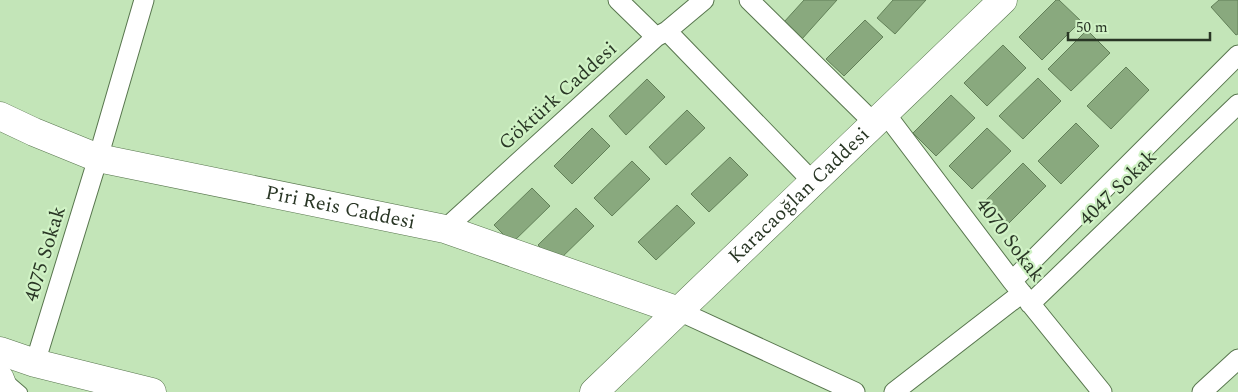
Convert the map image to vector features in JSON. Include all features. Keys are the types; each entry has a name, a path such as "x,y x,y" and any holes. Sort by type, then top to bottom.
{"street":[{"name":"4075 Sokak","path":"35,363 144,0"},
{"path":"618,0 662,34 813,182"},
{"name":"Göktürk Caddesi","path":"445,229 662,34 704,0"},
{"name":"4070 Sokak","path":"749,0 880,118 1102,392"},
{"name":"Karacaoğlan Caddesi","path":"594,392 1003,0"},
{"path":"894,392 1021,293 1238,55"},
{"name":"4047 Sokak","path":"1021,293 1238,104"},
{"name":"Piri Reis Caddesi","path":"0,116 98,158 445,229 679,310"},
{"path":"679,310 855,392"},
{"path":"0,351 35,363 152,392"},
{"path":"1202,392 1238,359"},
{"path":"0,379 6,392"}],"lane":[{"path":"0,374 22,392"}],"building":[{"path":"804,0 837,0 802,39 784,22"},
{"path":"893,0 926,0 895,34 877,18"},
{"path":"1056,0 1059,0 1081,21 1042,60 1019,37"},
{"path":"1219,0 1238,0 1238,34 1236,35 1211,7"},
{"path":"865,20 883,37 844,76 826,59"},
{"path":"1087,30 1110,53 1071,91 1048,69"},
{"path":"1003,45 1026,68 987,106 964,83"},
{"path":"1126,67 1149,90 1111,129 1087,106"},
{"path":"1038,78 1061,101 1023,139 999,116"},
{"path":"647,79 665,97 626,135 609,116"},
{"path":"951,95 975,118 936,156 913,133"},
{"path":"687,110 705,128 666,165 649,147"},
{"path":"1076,123 1099,146 1061,184 1038,161"},
{"path":"592,128 610,146 572,184 554,166"},
{"path":"987,128 1011,151 972,189 949,166"},
{"path":"730,157 748,175 709,212 691,194"},
{"path":"632,161 650,179 612,216 594,198"},
{"path":"1023,163 1046,186 1008,224 985,201"},
{"path":"532,188 550,206 512,243 494,225"},
{"path":"677,205 695,223 656,260 638,242"},
{"path":"576,208 594,226 556,263 538,245"}]}
